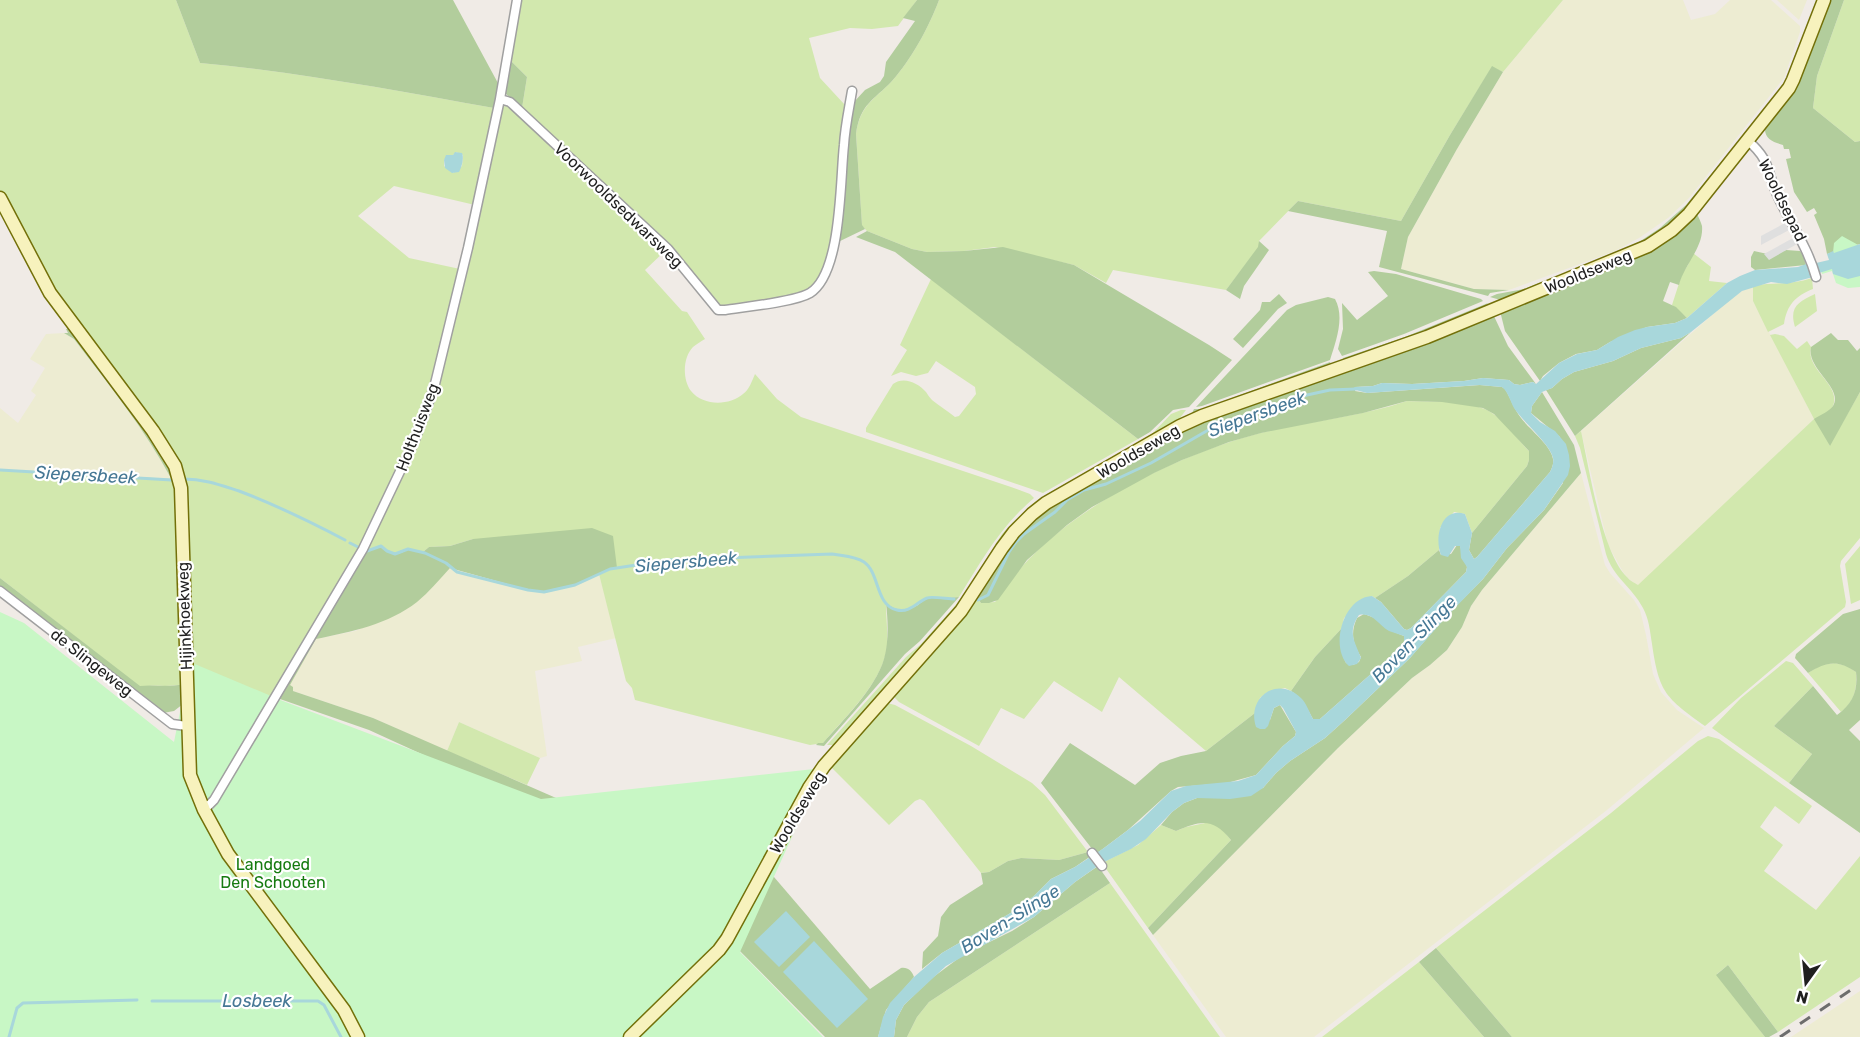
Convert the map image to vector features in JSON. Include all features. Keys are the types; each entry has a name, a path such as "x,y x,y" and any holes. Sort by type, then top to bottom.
{"main road":[{"name":"Wooldseweg","path":"630,1037 719,950 794,813 824,766 961,611 1002,548 1032,514 1046,503 1180,426 1427,337 1648,246 1672,230 1689,214 1748,141 1793,80 1824,0"},
{"name":"Hijinkhoekweg","path":"0,198 50,293 153,431 175,466 181,488 190,775 204,810 228,854 344,1010 358,1037"}],"street":[{"name":"Holthuisweg","path":"204,810 214,800 363,549 414,442 434,388 468,248 500,99 517,0"},
{"name":"Voorwooldsedwarsweg","path":"500,99 510,102 609,193 668,249 718,310 725,310 798,297 812,292 821,282 835,240 844,142 852,90"},
{"name":"Wooldsepad","path":"1748,141 1759,150 1768,165 1776,195 1795,232 1807,249 1816,277"},
{"name":"de Slingeweg","path":"0,591 172,724 187,726"},
{"path":"1092,853 1102,866"}],"green space":[{"path":"0,0 176,0 200,63 311,77 494,108 475,205 394,186 358,216 409,258 460,269 439,356 426,398 396,474 345,572 270,699 189,674 184,492 33,257 0,191","holes":["456,152 463,155 462,166 453,173 444,166 444,160 449,155"]},
{"path":"176,0 453,0 499,85 494,108 311,77 200,63"},
{"path":"520,0 917,0 898,26 872,29 850,28 809,38 820,78 845,105 841,175 833,232 819,277 808,290 779,299 720,306 522,108 527,77 510,60"},
{"path":"917,0 939,0 913,53 892,81 864,109 858,124 856,134 862,225 865,229 836,243 845,151 854,102 865,90 880,82 884,76 886,62 915,21 903,18"},
{"path":"939,0 1563,0 1503,72 1492,67 1401,221 1298,201 1259,241 1259,247 1226,290 1113,270 1106,283 1074,265 995,247 927,252 912,249 867,231 862,226 856,134 858,124 864,109 899,73 913,53"},
{"path":"1563,0 1683,0 1691,20 1715,14 1730,0 1771,0 1800,26 1800,32 1784,78 1689,198 1668,218 1639,238 1615,251 1509,290 1474,289 1401,269 1408,237 1503,72"},
{"path":"1777,0 1807,0 1799,20"},
{"path":"1830,0 1844,0 1817,76 1813,108 1855,142 1860,141 1860,244 1827,254 1824,239 1814,215 1817,213 1814,208 1807,212 1794,192 1786,159 1791,158 1789,149 1784,149 1783,145 1770,139 1765,127 1794,88"},
{"path":"1844,0 1860,0 1860,141 1855,142 1813,108 1817,76"},
{"path":"510,60 527,77 522,108 505,93"},
{"path":"1492,66 1503,72 1408,237 1401,269 1474,289 1509,290 1490,293 1488,296 1379,267 1387,231 1288,211 1298,201 1401,221"},
{"path":"502,107 509,107 665,251 645,270 682,311 687,312 705,339 693,347 686,362 686,380 696,396 716,403 731,401 745,392 755,374 777,399 801,417 1011,487 1030,494 1034,498 1001,532 959,597 926,598 915,607 902,611 895,610 886,603 887,646 879,672 862,698 823,743 810,745 635,700 632,688 626,681 599,574 607,570 473,539 450,546 429,547 423,552 411,549 392,553 383,546 366,550 417,443"},
{"path":"1722,161 1726,162 1676,220 1646,242 1504,301 1490,297 1524,289 1639,242 1660,228 1686,205"},
{"path":"1696,212 1702,226 1700,241 1679,285 1670,282 1663,301 1676,307 1687,318 1675,323 1647,327 1610,342 1597,350 1576,354 1559,363 1540,381 1505,331 1500,311 1617,264"},
{"path":"867,231 912,249 927,252 1003,247 1074,265 1232,360 1189,407 1173,410 1150,432 1138,439 895,252 856,237"},
{"path":"1842,236 1860,246 1860,287 1848,288 1836,283 1832,271 1822,274 1820,265 1832,263 1834,243"},
{"path":"1259,241 1269,250 1244,286 1240,299 1226,290 1258,247"},
{"path":"1786,250 1800,251 1806,265 1755,270 1751,267 1751,257 1754,251 1772,255"},
{"path":"1693,253 1711,267 1709,281 1727,283 1687,318 1672,305 1682,274"},
{"path":"1368,272 1396,274 1483,301 1404,334 1342,356 1338,349 1343,329 1342,303 1357,320 1388,296"},
{"path":"1812,278 1813,289 1793,302 1784,324 1768,332 1753,301 1753,286 1797,282"},
{"path":"931,279 1138,439 1043,493 866,432 866,428 893,384 897,382 906,381 919,386 932,400 955,417 959,416 976,394 975,387 936,361 928,373 916,376 901,372 891,376 907,350 900,345"},
{"path":"1753,286 1753,301 1814,419 1638,586 1623,572 1608,545 1581,431 1729,300"},
{"path":"1279,294 1287,303 1278,309 1243,348 1233,339 1260,310 1262,302 1270,302"},
{"path":"1815,294 1817,311 1795,327 1793,315 1796,306"},
{"path":"1328,297 1335,299 1339,313 1335,345 1330,360 1196,407 1287,310 1296,305"},
{"path":"1488,303 1464,317 1344,362 1343,358 1405,337"},
{"path":"1493,314 1508,346 1536,384 1533,382 1520,385 1509,380 1483,378 1412,384 1382,383 1355,387 1355,391 1367,393 1480,385 1502,387 1521,418 1548,448 1553,461 1550,472 1474,559 1469,550 1472,533 1527,466 1529,451 1494,414 1483,408 1442,402 1407,401 1363,413 1261,433 1229,442 1182,460 1092,507 1067,525 1027,560 998,600 981,603 976,596 1008,546 1027,524 1051,506 1187,428"},
{"path":"66,329 71,329 154,439 175,479 172,480 138,425 100,373 74,339 64,333 68,333"},
{"path":"1691,332 1575,436 1546,390 1574,372 1613,361 1641,348 1681,338"},
{"path":"64,333 74,339 138,423 172,480 0,470 0,408 18,423 36,395 31,391 45,368 30,359 46,334"},
{"path":"1831,333 1838,340 1848,340 1857,351 1860,348 1860,392 1830,446 1814,419 1832,408 1835,399 1834,392 1814,363 1811,347"},
{"path":"1770,335 1784,336 1797,349 1807,341 1811,347 1813,363 1833,392 1829,446 1860,392 1860,538 1841,561 1845,607 1705,726 1666,693 1658,674 1645,612 1613,569 1606,554 1575,436 1581,431 1592,487 1610,549 1627,577 1638,585 1814,419"},
{"path":"1330,362 1332,366 1191,415 1194,409 1202,409"},
{"path":"1542,392 1574,445 1581,473 1482,590 1447,650 1412,678 1338,748 1153,935 1148,928 1231,840 1218,828 1206,823 1176,831 1161,825 1172,812 1184,803 1197,798 1263,788 1290,761 1325,738 1410,658 1447,615 1483,579 1507,548 1544,510 1563,483 1560,437 1531,413 1532,406"},
{"path":"1407,401 1463,404 1492,413 1529,451 1527,466 1472,533 1465,514 1454,512 1440,528 1439,550 1408,576 1375,598 1372,596 1344,618 1342,628 1315,657 1291,691 1285,688 1266,693 1260,698 1255,713 1206,751 1119,677 1102,712 1054,681 1024,719 1001,708 979,746 895,698 894,693 976,596 981,603 995,602 1024,564 1052,538 1078,517 1106,499 1167,467 1230,442 1260,433 1371,411"},
{"path":"1186,410 1173,427 1051,495 1047,494 1151,435 1171,414"},
{"path":"0,470 175,479 183,684 140,687 0,578"},
{"path":"1581,473 1605,565 1640,610 1653,674 1661,692 1677,710 1704,728 1607,810 1314,1037 1226,1037 1153,935 1338,748 1412,678 1447,650 1482,590"},
{"path":"1036,501 1036,506 970,593 838,745 827,745 962,598 1002,534"},
{"path":"592,528 613,536 617,568 607,570 574,585 544,592 450,568 430,590 406,610 382,622 316,639 290,685 293,691 373,718 563,801 520,799 369,730 280,699 279,696 366,550 381,546 394,554 410,549 423,552 429,547 450,546 473,539"},
{"path":"1457,545 1460,546 1467,567 1466,572 1411,628 1404,629 1375,598 1408,576 1439,550 1441,555 1451,554"},
{"path":"1860,546 1860,600 1851,604 1845,564"},
{"path":"450,568 544,592 574,585 599,574 616,638 578,647 582,661 535,671 547,756 540,758 459,722 447,751 373,718 293,691 289,685 316,639 355,631 397,614 415,603"},
{"path":"0,578 140,686 183,684 183,704 174,711 163,713 0,588"},
{"path":"931,597 940,599 959,597 824,746 816,745 823,743 849,714 866,693 880,670 887,645 886,603 894,608 905,610 914,608"},
{"path":"1860,609 1860,720 1849,730 1860,741 1860,833 1789,783 1812,754 1774,726 1813,686 1837,715 1851,701 1855,691 1856,672 1843,665 1826,664 1808,673 1795,658 1796,654 1843,614"},
{"name":"Landgoed Den Schooten","path":"0,612 24,623 174,742 190,662 283,701 541,799 823,768 740,952 823,1037 0,1037"},
{"path":"1364,614 1375,618 1389,630 1404,636 1404,642 1320,719 1313,719 1301,700 1291,691 1315,657 1342,628 1342,651 1346,663 1353,665 1359,662 1361,657 1354,643 1353,634 1357,618"},
{"path":"1786,661 1793,663 1813,686 1774,726 1812,754 1789,783 1712,728 1741,698"},
{"path":"1835,663 1847,666 1856,672 1854,694 1849,704 1841,712 1808,673 1821,665"},
{"path":"887,703 895,705 971,746 1032,783 1045,795 1088,852 1059,860 1021,858 1008,861 989,872 981,873 924,801 920,799 915,801 889,825 830,766"},
{"path":"1280,705 1296,732 1295,736 1256,775 1227,783 1178,787 1096,854 1041,783 1070,743 1135,785 1160,763 1206,751 1255,713 1255,722 1270,720 1274,708"},
{"path":"459,722 540,758 527,785 447,751"},
{"path":"1708,736 1719,739 1812,806 1799,824 1775,806 1760,827 1783,845 1764,871 1816,910 1860,856 1860,977 1778,1032 1728,965 1717,974 1765,1037 1512,1037 1436,948 1611,813 1698,741"},
{"path":"1210,822 1221,828 1231,840 1148,928 1102,863 1138,845 1161,825 1176,831"},
{"path":"1088,852 1091,856 1051,879 1014,911 942,953 922,969 923,952 938,936 941,917 950,905 983,884 981,873 989,872 1008,861 1021,858 1059,860"},
{"path":"1098,866 1110,883 929,1002 917,1017 907,1037 894,1037 896,1020 904,1005 932,978 963,955 1012,931 1034,917 1075,882"},
{"path":"768,870 870,989 901,968 908,969 912,973 914,977 886,1010 878,1037 825,1037 730,941"},
{"path":"1110,883 1220,1037 907,1037 917,1017 929,1002"},
{"path":"1436,948 1512,1037 1484,1037 1419,962"},
{"path":"1419,962 1484,1037 1322,1037"},
{"path":"1728,965 1778,1032 1765,1037 1716,975"},
{"path":"1860,991 1860,1037 1791,1037"}],"shaded area":[{"path":"1785,223 1789,230 1761,245 1761,236"},
{"path":"1793,238 1797,244 1769,260 1764,254"}],"water":[{"path":"455,152 462,153 463,157 459,172 452,173 445,168 444,160 446,155 453,155"},
{"path":"1860,244 1860,276 1848,279 1833,274 1832,269 1819,273 1816,263 1829,260 1827,254"},
{"name":"Boven-Slinge","path":"1809,263 1813,277 1787,284 1771,282 1742,291 1681,338 1641,348 1613,361 1574,372 1552,388 1542,392 1532,406 1531,413 1555,431 1566,444 1570,466 1568,475 1544,510 1507,548 1483,579 1410,658 1325,738 1290,761 1263,788 1251,796 1230,799 1197,798 1184,803 1146,839 1102,863 1075,882 1034,917 946,966 904,1005 896,1020 894,1037 878,1037 883,1017 890,1003 914,977 942,953 1014,911 1051,879 1104,848 1140,821 1171,791 1186,786 1238,781 1256,775 1295,736 1296,732 1280,705 1274,708 1265,729 1256,727 1254,716 1260,699 1274,689 1292,691 1303,700 1313,719 1320,719 1404,642 1404,636 1389,631 1368,615 1359,615 1353,632 1361,658 1357,664 1349,666 1340,648 1340,636 1342,625 1353,605 1372,596 1381,602 1404,629 1411,628 1466,572 1467,567 1461,558 1460,546 1455,546 1448,557 1441,555 1438,540 1441,525 1445,519 1457,513 1465,514 1472,533 1469,550 1474,559 1550,472 1553,464 1551,452 1518,414 1502,387 1479,385 1367,393 1352,389 1382,383 1412,384 1483,378 1509,380 1520,385 1533,382 1536,384 1559,363 1577,354 1597,350 1635,330 1675,323 1687,318 1727,283 1740,276 1755,270 1798,267"},
{"path":"786,911 810,937 779,967 754,942"},
{"path":"814,941 868,999 837,1028 783,972"}],"waterway":[{"name":"Siepersbeek","path":"978,600 988,595 1016,542 1067,500 1084,490 1106,484 1151,463 1217,425 1307,395 1330,390 1356,389"},
{"name":"Siepersbeek","path":"0,470 172,480"},
{"name":"Siepersbeek","path":"184,479 205,481 239,491 345,540"},
{"name":"Siepersbeek","path":"350,543 358,547"},
{"name":"Siepersbeek","path":"367,551 381,546 395,554 408,549 425,553 446,563 457,572 544,592 575,585 610,569 669,560 832,554 853,557 864,562 873,573 885,602 897,610 910,609 929,597 954,599"},
{"name":"Losbeek","path":"9,1037 17,1008 23,1003 137,1000"},
{"name":"Losbeek","path":"152,1001 318,1001 324,1005 341,1037"}],"railway":[{"path":"1780,1037 1860,984"}]}
